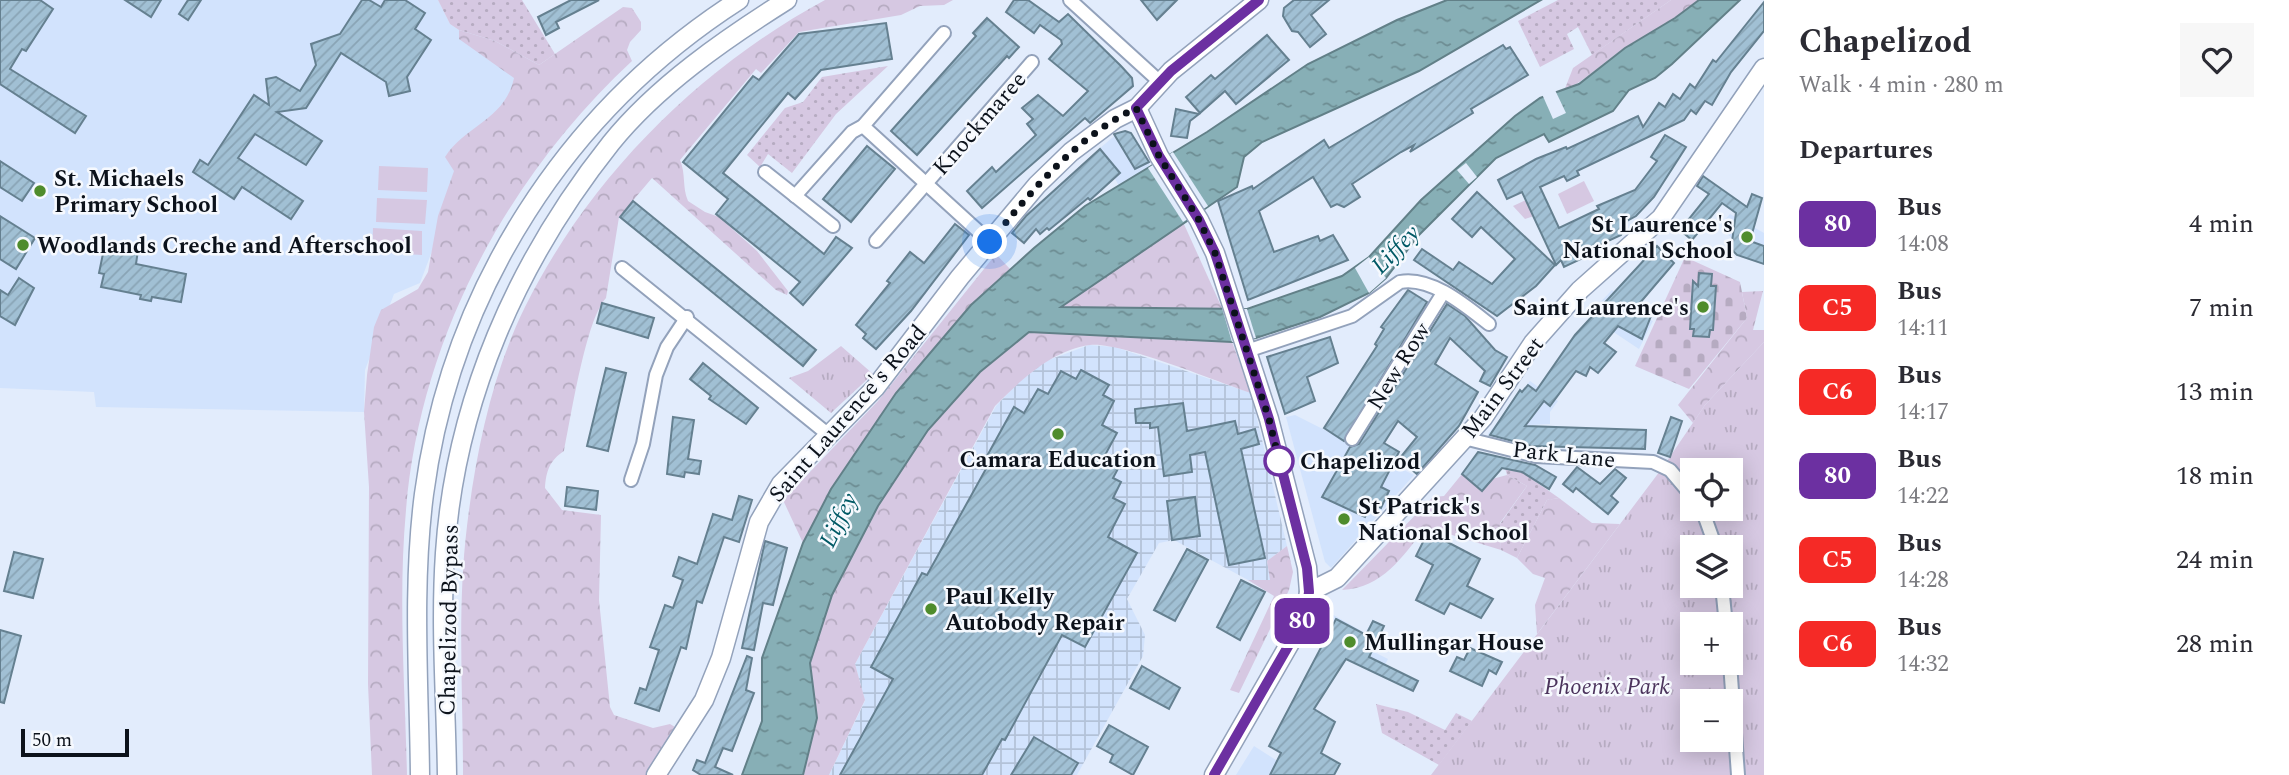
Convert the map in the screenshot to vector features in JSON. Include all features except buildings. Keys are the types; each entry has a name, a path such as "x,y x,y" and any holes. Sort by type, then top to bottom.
{"main road":[{"name":"Chapelizod Bypass","path":"421,775 418,648 424,495 435,428 468,322 495,263 527,209 601,113 662,57 739,0"},
{"name":"Chapelizod Bypass","path":"447,775 443,613 450,507 462,435 498,328 554,224 612,142 700,61 787,0"},
{"name":"Saint Laurence's Road","path":"656,775 704,700 770,498 875,388 1037,185 1071,152 1115,118 1136,108 1160,82 1259,0"},
{"name":"Main Street","path":"1309,592 1337,579 1483,418 1533,343 1580,290 1661,218 1763,70"},
{"path":"1136,108 1159,156 1199,220 1231,302 1269,419 1307,568 1309,592 1305,617 1214,775"}],"street":[{"path":"1070,0 1160,82"},
{"path":"795,196 852,132 863,126 944,33"},
{"name":"Knockmaree","path":"876,241 1032,62"},
{"name":"Knockmaree","path":"863,126 990,242"},
{"path":"765,172 833,226"},
{"path":"622,268 687,317 830,436"},
{"path":"1246,347 1352,316 1400,282 1410,280 1443,293 1489,324"},
{"name":"New Row","path":"1352,439 1443,293"},
{"path":"631,480 643,444 656,375 667,347 687,317"},
{"name":"Park Lane","path":"1464,438 1536,456 1653,462 1670,470 1680,482"},
{"path":"1731,675 1738,775"}],"shaded area":[{"path":"0,0 438,0 450,24 459,30 495,41 539,65 470,150 420,283 394,294 365,370 364,412 96,407 94,392 0,388"},
{"path":"1119,132 1131,133 1150,162 1148,168 1119,186 1114,177 1119,174 1099,149"},
{"name":"St Laurence's National School","path":"1730,214 1764,233 1764,264 1734,252 1735,241 1724,231 1723,222"},
{"path":"1612,290 1638,315 1653,321 1639,349 1588,315"},
{"path":"1089,345 1115,347 1251,393 1287,546 1267,561 1271,580 1248,580 1174,540 1159,543 1127,599 1145,635 1143,656 1077,775 829,775 865,701 855,664 996,406 1020,381 1046,361"},
{"path":"1530,381 1558,401 1550,412 1550,424 1531,425 1523,449 1490,439 1488,434"},
{"name":"St Patrick's National School","path":"1295,415 1414,475 1331,568 1325,562 1286,417"},
{"name":"Mullingar House","path":"1330,613 1365,633 1373,620 1385,626 1372,651 1388,659 1380,675 1313,643"},
{"path":"1254,746 1276,760 1304,775 1236,775"}],"green space":[{"path":"438,0 522,0 555,54 539,65 495,41 459,30 450,24"},
{"path":"825,0 953,0 944,5 920,6 901,15 799,32 761,73 756,69 680,160 688,201 719,217 757,251 788,291 787,295 776,290 652,178 619,217 606,298 592,326 586,347 564,451 552,462 546,476 545,488 562,510 601,515 599,600 610,707 614,715 653,728 670,724 675,727 648,775 463,775 461,619 467,526 487,414 503,359 525,307 581,214 615,171 652,131 692,93 734,59 779,27"},
{"path":"1558,0 1671,0 1592,55 1578,27 1567,34 1574,49 1540,67 1518,21"},
{"path":"1671,0 1699,0 1683,14 1626,47 1582,81 1564,91 1573,68"},
{"path":"623,7 632,8 641,22 641,30 630,42 627,50 632,61 587,107 546,156 509,209 477,265 451,323 430,384 415,446 406,510 402,576 407,775 372,775 368,684 369,487 364,412 374,327 381,310 418,289 428,272 438,216 454,171 445,157 463,137 502,104 514,78 459,39 459,30 495,41 539,65"},
{"path":"888,66 836,114 792,173 768,154 760,167 747,155 785,108 803,102 822,77"},
{"path":"379,166 428,168 427,192 378,190"},
{"path":"1584,181 1594,201 1567,214 1558,194"},
{"path":"377,198 427,200 425,224 376,222"},
{"path":"1526,200 1534,216 1525,219 1513,206"},
{"path":"1183,222 1222,308 1060,307"},
{"path":"373,228 422,231 422,255 372,252"},
{"path":"996,254 1010,269 950,331 895,397 846,468 803,543 783,500 878,401"},
{"path":"1685,257 1740,282 1747,318 1689,389 1635,366"},
{"path":"1763,291 1753,330 1764,330 1764,342 1705,405 1693,423 1678,405 1747,318 1742,292"},
{"path":"1029,332 1232,342 1251,393 1145,356 1104,345 1090,345 1063,353 1026,377 995,406 855,664 865,700 829,775 803,775 817,718 810,663 832,595 878,506 928,430 980,372"},
{"name":"Phoenix Park","path":"1764,342 1764,775 1431,775 1663,467 1705,405"},
{"path":"841,346 873,374 831,413 789,378 808,371"},
{"path":"1505,468 1522,472 1559,498 1547,500 1517,558 1501,550 1500,524 1527,486 1507,475"},
{"path":"1462,474 1482,491 1492,479 1507,475 1527,486 1500,523 1501,550 1426,527 1400,560 1380,577 1369,584 1342,590 1433,497 1444,496"},
{"path":"1559,498 1592,523 1620,524 1537,634 1535,605 1545,578 1533,574 1517,558 1547,500"},
{"path":"1287,546 1293,572 1289,590 1239,693 1230,690 1274,596 1248,580 1270,580 1267,561"},
{"path":"1376,704 1408,712 1445,730 1456,713 1472,721 1439,765 1382,733"}],"water":[{"name":"Liffey","path":"1447,0 1541,0 1419,71 1262,142 1244,157 1237,187 1061,307 1247,309 1342,276 1369,257 1421,200 1515,116 1540,98 1579,84 1625,48 1699,0 1740,0 1655,78 1629,90 1613,111 1549,142 1544,134 1496,158 1419,235 1386,278 1369,293 1320,317 1256,338 1232,342 1029,332 980,372 928,430 878,506 832,595 810,663 817,718 803,775 742,775 762,721 762,658 803,543 831,489 896,393 971,305 1085,206 1207,132 1308,64 1397,20"}],"pier":[{"path":"1555,90 1566,113 1553,119 1542,94"},
{"path":"1173,152 1208,206 1183,222 1148,168"},
{"path":"1466,163 1477,177 1469,184 1457,170"},
{"path":"1369,257 1386,278 1369,293 1355,268"},
{"path":"1222,308 1247,309 1256,338 1232,342"}],"bus line":[{"name":"80","path":"1214,775 1305,617 1309,592 1307,568 1269,419 1215,253 1199,220 1159,156 1136,108 1147,100 1171,71 1259,0"}],"place":[{"name":"St. Michaels Primary School","path":"40,191"},
{"name":"St Laurence's National School","path":"1747,237"},
{"name":"Woodlands Creche and Afterschool","path":"23,245"},
{"name":"Saint Laurence's","path":"1703,307"},
{"name":"Camara Education","path":"1058,434"},
{"name":"Chapelizod","path":"1279,461"},
{"name":"St Patrick's National School","path":"1344,519"},
{"name":"Paul Kelly Autobody Repair","path":"931,609"},
{"name":"Mullingar House","path":"1350,642"}],"route":[{"path":"990,242 1037,185 1071,152 1115,118 1136,108 1159,156 1199,220 1215,253 1269,419 1282,472 1279,461"}]}
